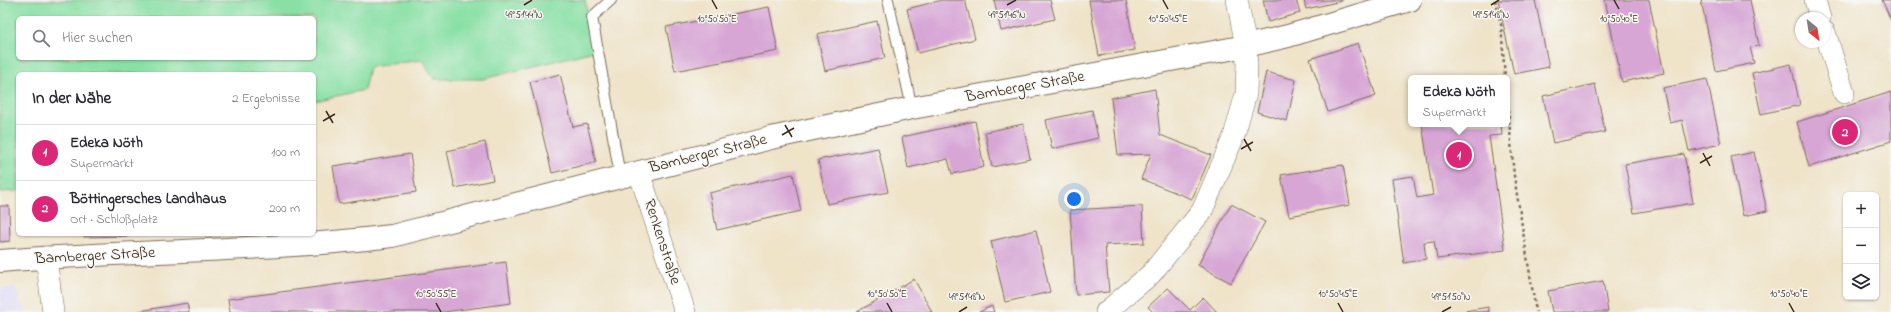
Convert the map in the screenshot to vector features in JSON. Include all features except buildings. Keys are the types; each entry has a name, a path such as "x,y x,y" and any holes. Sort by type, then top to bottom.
{"main road":[{"name":"Bamberger Straße","path":"0,262 46,258 273,247 392,236 771,138 912,108 1246,46 1288,36 1410,0"}],"street":[{"path":"1106,312 1151,274 1202,211 1234,136 1246,94 1246,46 1237,0"},
{"path":"1815,0 1818,12"},
{"path":"1830,48 1844,93"},
{"name":"Renkenstraße","path":"630,174 685,312"},
{"path":"46,258 53,312"}],"lane":[{"path":"612,0 592,17 630,174"},
{"path":"888,0 912,108"}],"path":[{"path":"1495,0 1501,24 1505,75"},
{"path":"1510,127 1514,176 1536,312"}],"shaded area":[{"path":"14,287 26,312 0,312 0,289"}],"green space":[{"path":"0,0 585,0 594,51 483,79 434,79 422,60 369,67 364,90 316,101 316,72 16,72 16,191 0,192"}],"place":[{"name":"Böttingersches Landhaus","path":"1845,132"},
{"name":"Edeka Nöth","path":"1459,155"}]}
